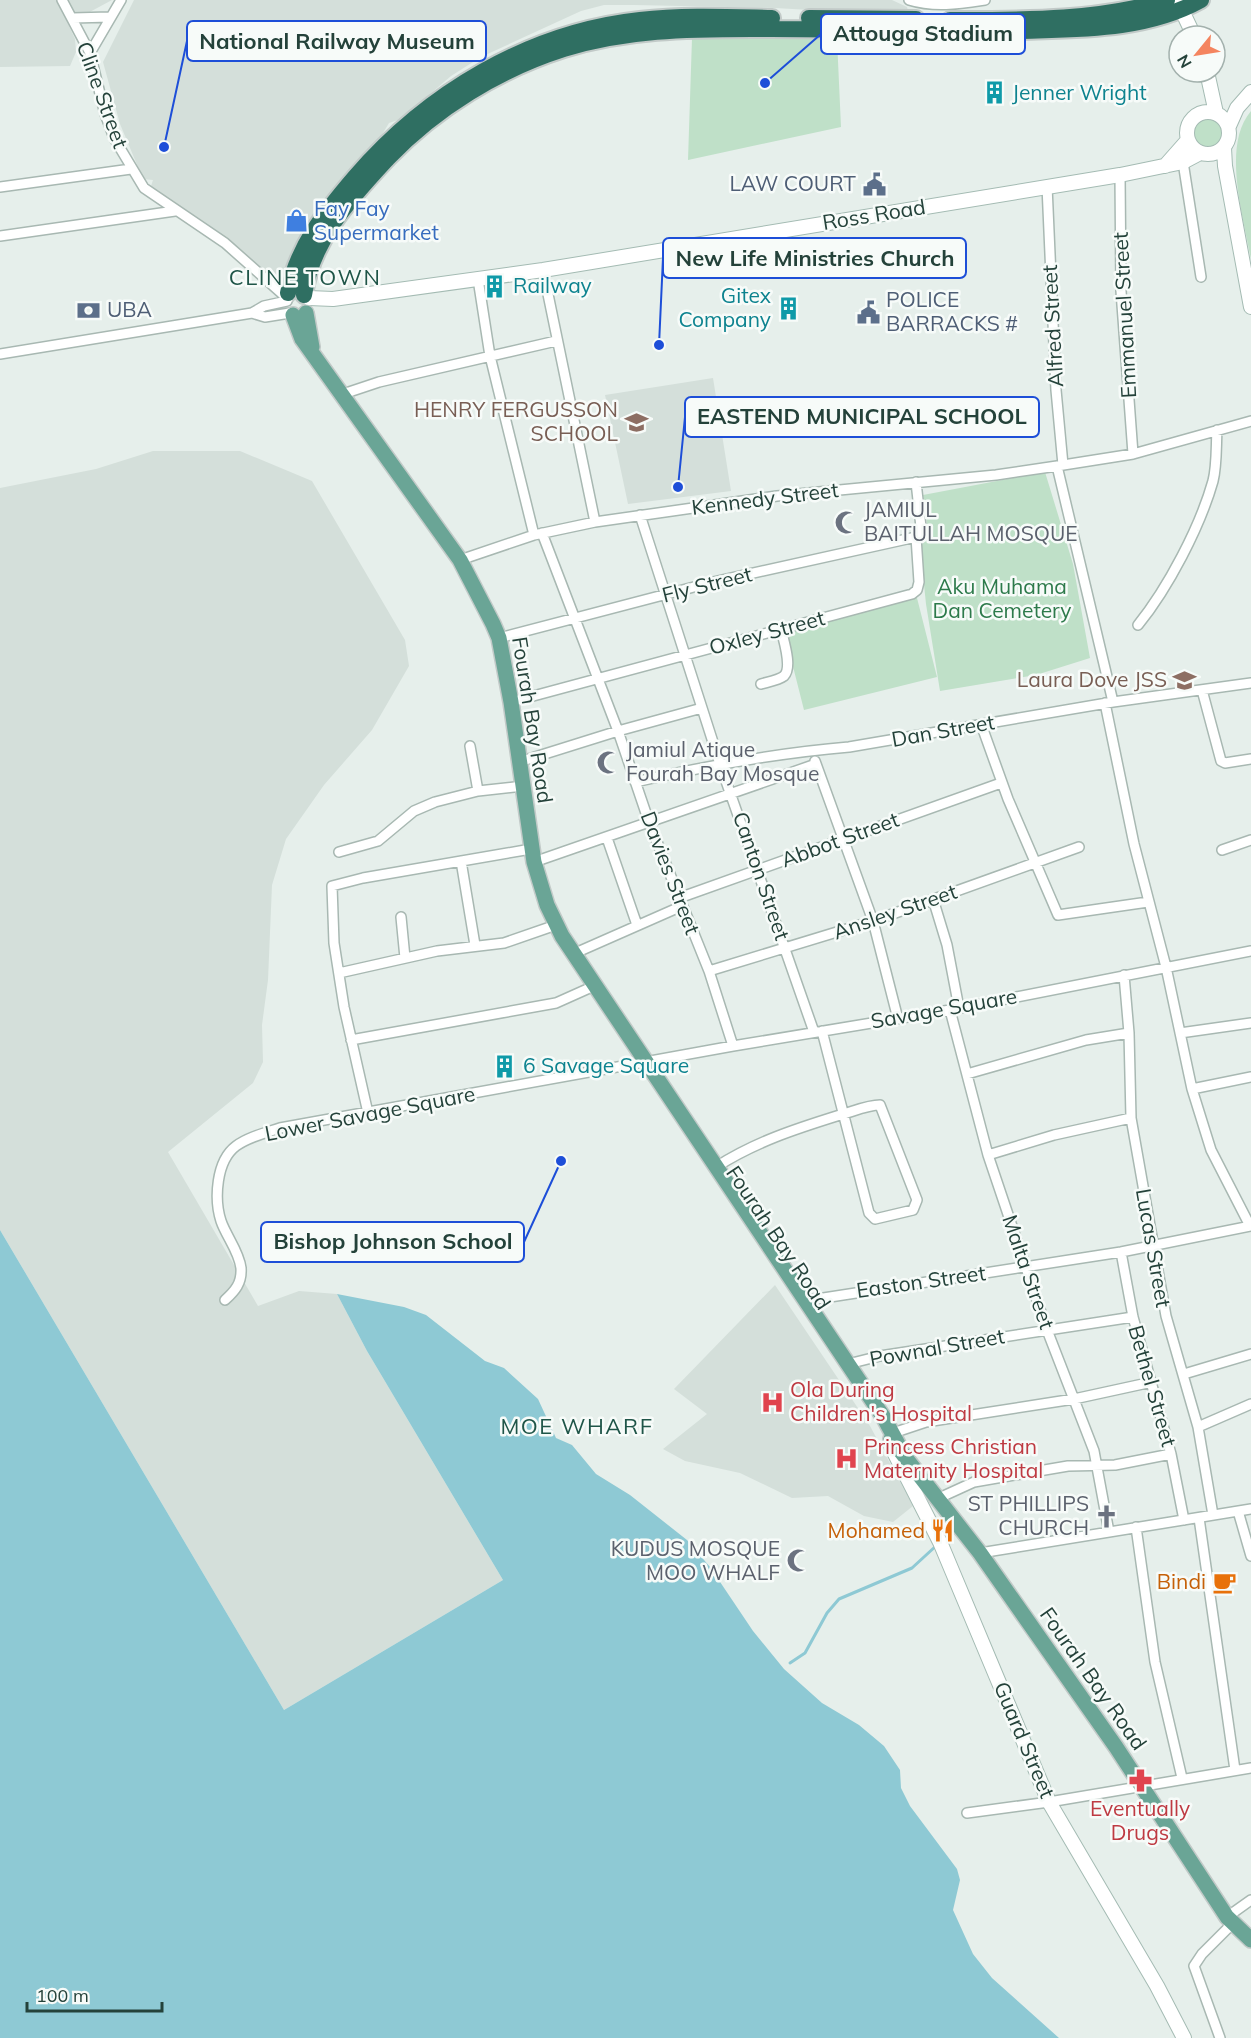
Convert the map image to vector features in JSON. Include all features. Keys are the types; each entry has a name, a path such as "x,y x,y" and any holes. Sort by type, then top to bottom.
{"highway":[{"path":"297,304 297,261 315,229 337,198 394,135 433,103 469,79 526,50 563,37 627,22 666,18 1073,18 1134,9 1167,0"},
{"path":"297,304 325,235 366,181 399,147 439,113 475,90 531,60 566,48 662,31 1081,29 1134,24 1179,5 1201,0"}],"main road":[{"path":"1179,5 1188,24"},
{"path":"1210,84 1229,138 1212,152"},
{"path":"1165,166 1188,141 1187,131 1190,122 1201,113 1210,88"},
{"path":"1201,113 1222,118 1236,108 1251,92"},
{"path":"1188,141 1212,152 1224,166 1251,307"},
{"name":"Ross Road","path":"297,304 543,270 1120,175 1183,162 1212,152"},
{"name":"Fourah Bay Road","path":"297,304 302,339 460,560 499,638 511,702 532,856 556,925 669,1107 893,1438 980,1553 1141,1786 1230,1920 1251,1940"},
{"name":"Fourah Bay Road","path":"669,1107 716,1167 730,1196 848,1364 893,1438"},
{"name":"Guard Street","path":"893,1438 940,1542 1049,1802 1157,1986 1184,2038"}],"street":[{"name":"Cline Street","path":"62,0 90,53 105,114 130,169 144,188 225,243 297,304"},
{"path":"90,53 121,0"},
{"path":"909,0 938,5 985,0"},
{"path":"73,18 110,17"},
{"path":"1183,162 1201,277"},
{"path":"0,187 130,169"},
{"name":"Emmanuel Street","path":"1120,175 1121,291 1133,454"},
{"name":"Alfred Street","path":"1047,186 1060,465 1148,902 1166,967 1192,1089 1211,1150 1251,1226"},
{"path":"0,236 175,211"},
{"path":"543,270 594,522"},
{"name":"Davies Street","path":"478,279 490,356 538,534 575,618 618,731 649,822 709,971 732,1046"},
{"path":"0,354 252,313 264,306 297,304"},
{"path":"340,395 366,386 556,341"},
{"name":"Kennedy Street","path":"460,560 538,534 594,522 777,496 996,475 1133,454 1251,421"},
{"path":"1138,625 1170,579 1205,505 1214,479 1217,430"},
{"name":"Oxley Street","path":"511,702 912,594 917,590 916,537 921,527 916,482"},
{"name":"Canton Street","path":"640,515 720,764 818,1031 845,1114 871,1218 913,1210 917,1200 880,1105 845,1114"},
{"name":"Fly Street","path":"499,638 666,595 916,537"},
{"path":"761,684 784,677 787,673 781,629"},
{"name":"Dan Street","path":"635,782 720,764 811,750 849,747 1109,702 1251,683"},
{"path":"1202,690 1221,761 1225,764 1251,759"},
{"path":"519,762 702,708"},
{"path":"981,724 1001,783 1058,915 1148,902"},
{"path":"470,746 478,791"},
{"path":"811,750 873,921 898,1019"},
{"path":"368,1113 351,1040 339,973 331,901 332,886 336,883 461,861 532,856 607,838 816,764"},
{"name":"Abbot Street","path":"573,954 681,902 758,869 1001,783"},
{"path":"339,852 378,841 414,811 435,802 478,791 523,786"},
{"path":"607,838 637,924"},
{"path":"1222,850 1251,840"},
{"name":"Ansley Street","path":"709,971 873,921 1079,847"},
{"path":"461,861 475,945"},
{"name":"Malta Street","path":"933,899 947,945 954,1009 966,1074 988,1155 1047,1330 1098,1466 1109,1532"},
{"path":"400,916 405,958"},
{"path":"339,973 475,945 504,943 556,925"},
{"name":"Savage Square","path":"640,1059 898,1019 1251,951"},
{"name":"Lucas Street","path":"1124,975 1129,1033 1131,1118 1152,1246 1166,1316 1198,1427 1213,1515"},
{"path":"351,1040 556,1003 594,986"},
{"path":"1180,1033 1251,1023"},
{"path":"966,1074 1086,1040 1129,1033"},
{"name":"Lower Savage Square","path":"225,1300 239,1284 241,1268 221,1220 217,1197 220,1175 235,1146 279,1128 368,1113 640,1059"},
{"path":"1192,1089 1251,1077"},
{"path":"716,1167 774,1136 845,1114"},
{"path":"988,1155 1054,1135 1131,1118"},
{"name":"Easton Street","path":"804,1301 1121,1252 1251,1226"},
{"name":"Bethel Street","path":"1121,1252 1132,1317 1171,1454 1184,1520"},
{"name":"Pownal Street","path":"848,1364 880,1356 1132,1317"},
{"path":"1184,1374 1249,1357"},
{"path":"893,1438 926,1422 1074,1399 1152,1382"},
{"path":"1198,1427 1251,1404"},
{"path":"939,1498 974,1482 1068,1466 1098,1466 1171,1454"},
{"path":"980,1553 1251,1509"},
{"path":"1238,1511 1251,1556"},
{"path":"1199,1518 1235,1770"},
{"path":"1136,1527 1155,1662 1182,1778"},
{"path":"967,1813 1049,1802 1251,1768"},
{"path":"1220,2038 1194,1966 1230,1920 1251,1900"}],"shaded area":[{"path":"0,0 112,0 86,14 64,15 75,39 76,52 70,66 0,67"},
{"path":"134,0 892,0 907,7 908,11 896,15 775,8 604,5 581,11 481,57 451,76 401,119 389,123 377,143 360,159 323,213 288,275 280,279 265,276 206,224 160,200 150,189 153,180 143,179 120,124 103,62"},
{"path":"713,378 731,491 628,504 605,395"},
{"path":"153,451 240,451 312,481 405,640 409,666 372,730 324,785 286,839 272,885 268,980 262,1025 263,1062 253,1083 168,1152 258,1306 299,1291 337,1294 367,1351 503,1580 284,1710 0,1230 0,488 96,469"},
{"name":"Ola During Children's Hospital","path":"775,1285 870,1426 913,1506 893,1522 864,1516 828,1496 792,1498 740,1473 685,1461 663,1449 707,1414 674,1389"}],"green space":[{"path":"692,38 837,39 841,127 688,160"},
{"path":"1251,111 1251,260 1240,204 1236,162 1237,143 1242,126"},
{"path":"1209,117 1220,122 1225,133 1220,144 1209,149 1198,144 1193,133 1198,122"},
{"name":"Aku Muhama Dan Cemetery","path":"1045,472 1073,564 1090,658 1036,675 940,691 926,604 920,546 929,538 923,495"},
{"path":"916,594 937,677 804,710 783,627"}],"water":[{"path":"0,1230 284,1710 503,1580 367,1351 337,1294 404,1307 426,1315 485,1361 504,1368 538,1399 556,1438 572,1445 596,1474 630,1495 687,1540 710,1567 753,1631 784,1669 822,1703 859,1725 884,1746 900,1770 901,1788 910,1806 957,1869 960,1880 953,1910 973,1954 992,1978 1059,2038 0,2038"}],"waterway":[{"path":"790,1663 805,1653 827,1613 839,1599 912,1568 937,1545"}],"place":[{"name":"Attouga Stadium","path":"765,83"},
{"name":"Jenner Wright","path":"994,93"},
{"name":"National Railway Museum","path":"164,147"},
{"name":"LAW COURT","path":"874,184"},
{"name":"Fay Fay Supermarket","path":"296,221"},
{"name":"Railway","path":"495,286"},
{"name":"Gitex Company","path":"789,308"},
{"name":"UBA","path":"89,310"},
{"name":"POLICE BARRACKS #","path":"868,312"},
{"name":"New Life Ministries Church","path":"659,345"},
{"name":"HENRY FERGUSSON SCHOOL","path":"636,422"},
{"name":"EASTEND MUNICIPAL SCHOOL","path":"678,487"},
{"name":"JAMIUL BAITULLAH MOSQUE","path":"846,522"},
{"name":"Laura Dove JSS","path":"1185,680"},
{"name":"Jamiul Atique Fourah Bay Mosque","path":"608,762"},
{"name":"6 Savage Square","path":"505,1066"},
{"name":"Bishop Johnson School","path":"561,1161"},
{"name":"Ola During Children's Hospital","path":"772,1402"},
{"name":"Princess Christian Maternity Hospital","path":"846,1459"},
{"name":"ST PHILLIPS CHURCH","path":"1107,1516"},
{"name":"Mohamed","path":"943,1531"},
{"name":"KUDUS MOSQUE MOO WHALF","path":"798,1561"},
{"name":"Bindi","path":"1224,1582"},
{"name":"Eventually Drugs","path":"1140,1781"}],"district":[{"name":"CLINE TOWN","path":"305,277"},
{"name":"MOE WHARF","path":"577,1426"}]}
